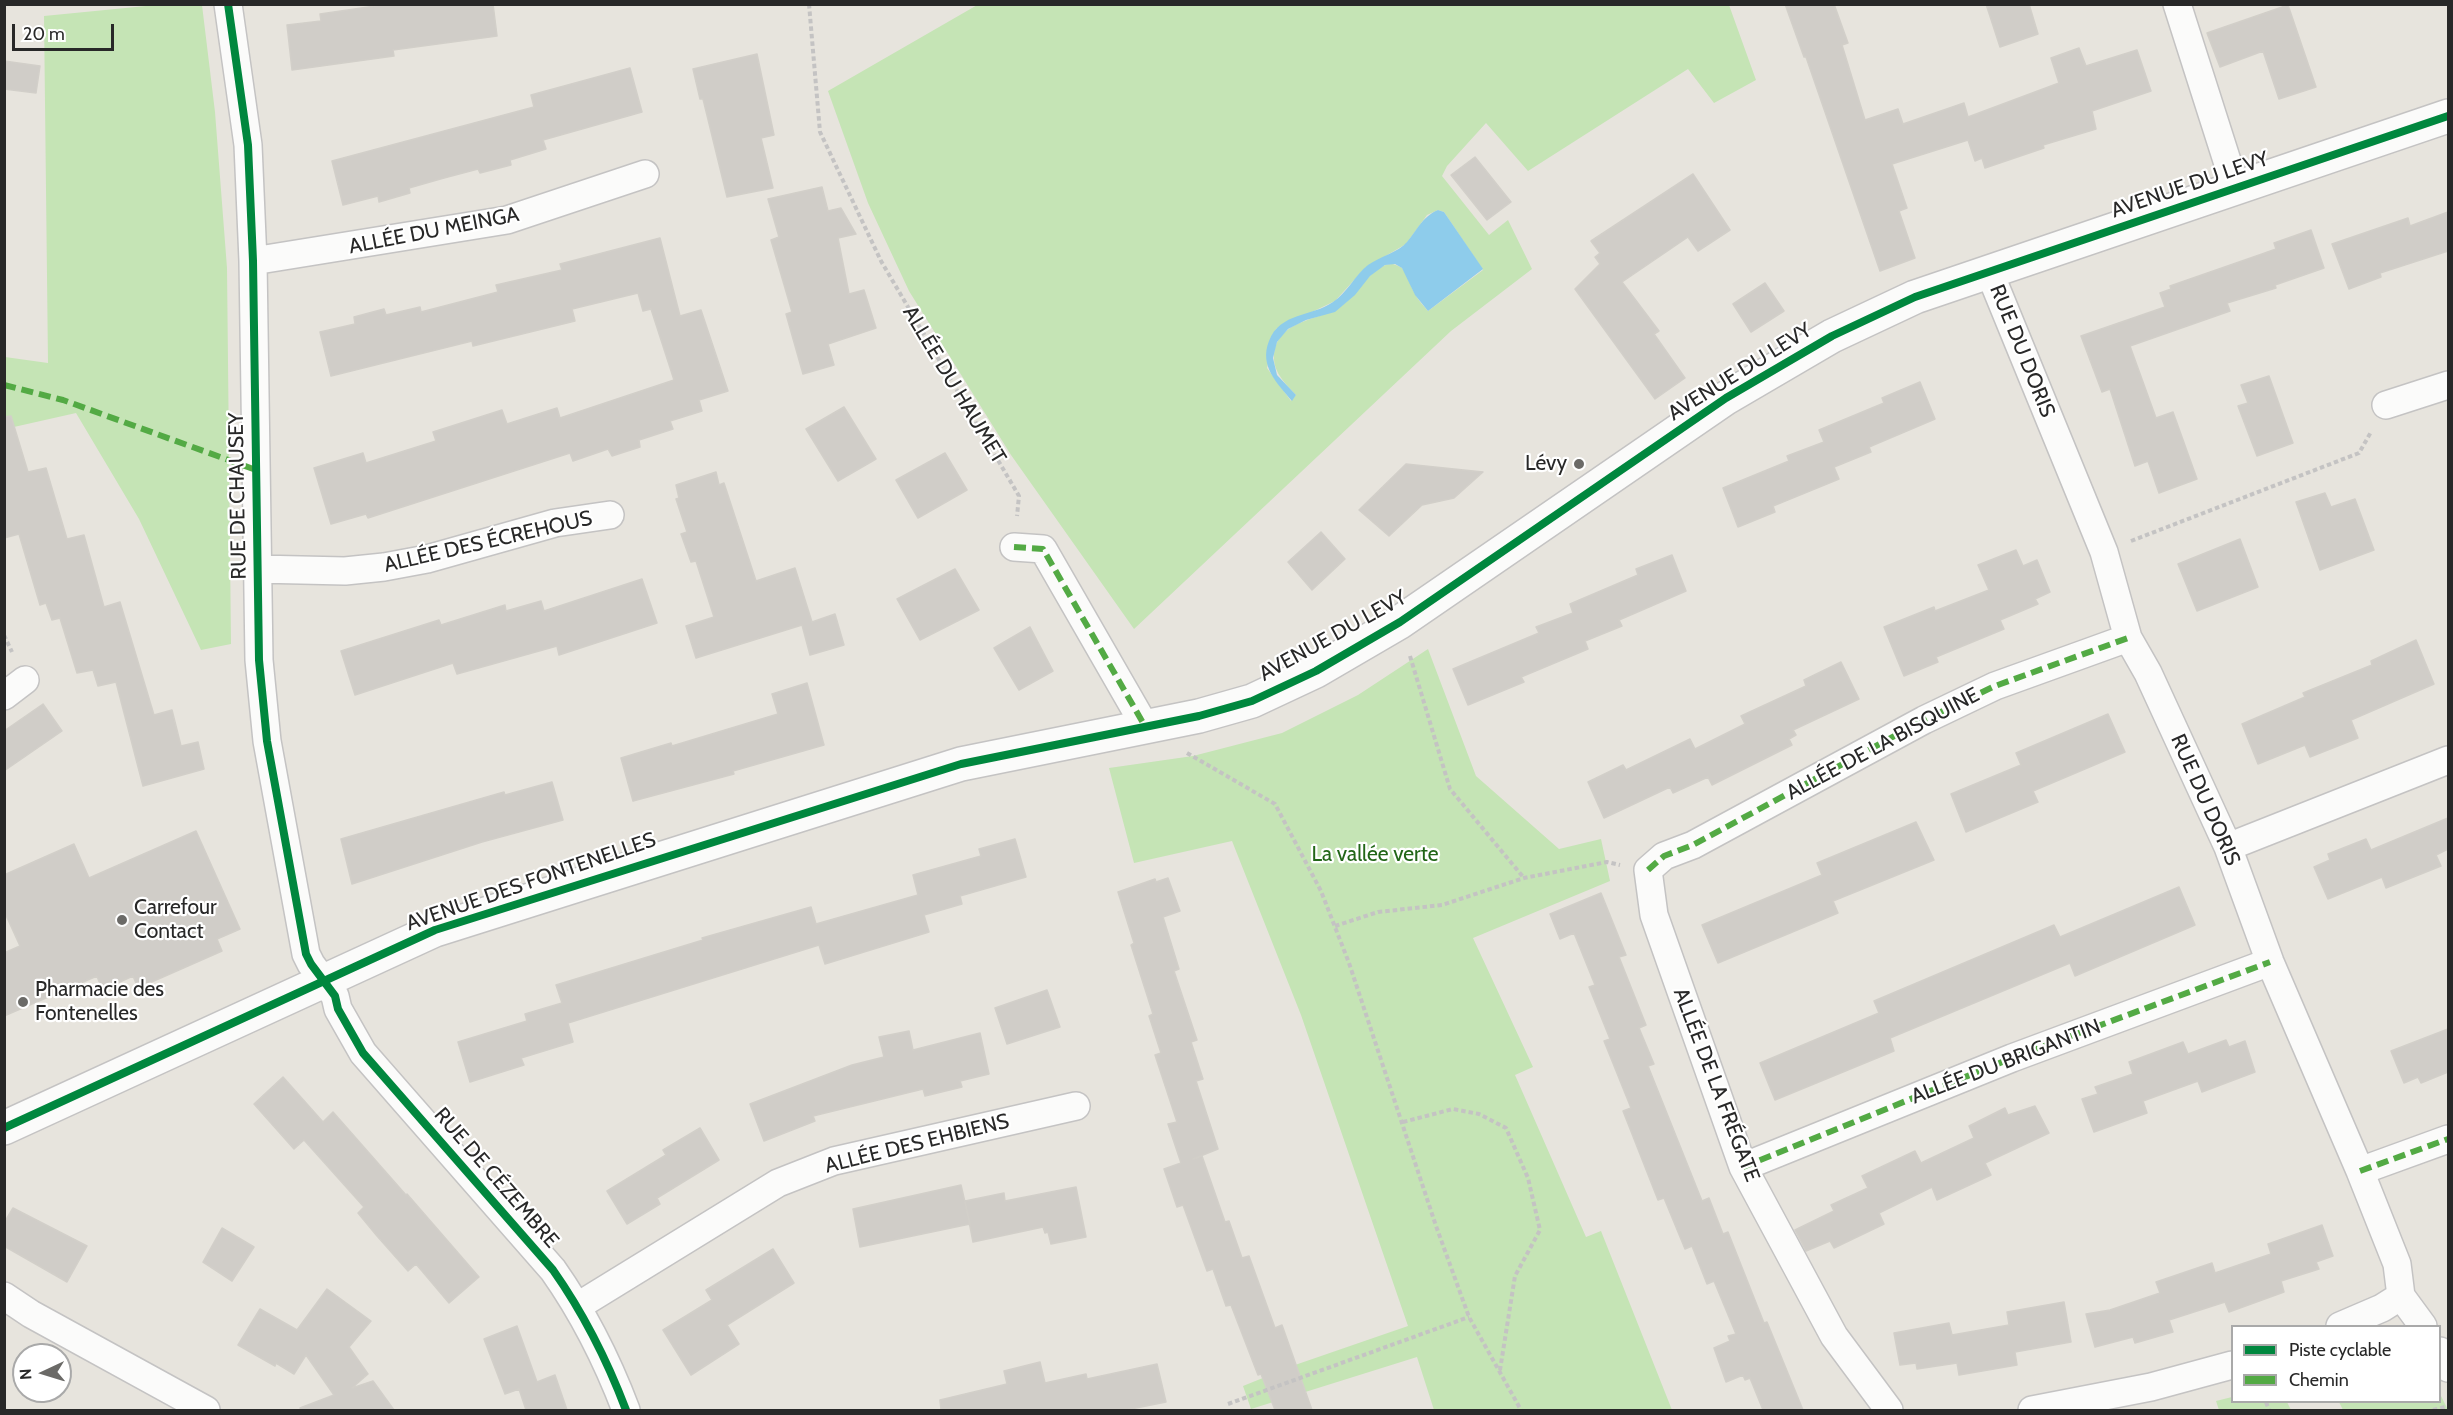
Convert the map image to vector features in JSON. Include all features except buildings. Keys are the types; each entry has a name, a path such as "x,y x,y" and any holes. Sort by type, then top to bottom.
{"street":[{"name":"RUE DE CHAUSEY","path":"228,4 248,145 253,261 258,660 267,741 306,954 323,980"},
{"path":"2177,4 2236,189"},
{"name":"AVENUE DU LEVY","path":"1057,744 1199,716 1252,700 1316,671 1400,622 1746,387 1832,336 1915,297 2448,116"},
{"name":"ALLÉE DU MEINGA","path":"253,261 507,220 645,174"},
{"name":"RUE DU DORIS","path":"1989,271 2104,552 2128,638 2148,673 2228,847 2270,962 2360,1171 2397,1264 2401,1296 2422,1325"},
{"path":"2386,405 2448,385"},
{"name":"ALLÉE DES ÉCREHOUS","path":"257,569 345,570 384,567 427,559 555,523 610,515"},
{"path":"1014,547 1043,549 1146,728"},
{"name":"ALLÉE DE LA BISQUINE","path":"1648,870 1664,856 1693,845 1924,720 1995,686 2128,638"},
{"name":"AVENUE DES FONTENELLES","path":"4,1128 435,930 950,767 1057,744"},
{"path":"2228,847 2448,760"},
{"name":"ALLÉE DE LA FRÉGATE","path":"1648,870 1654,915 1743,1167 1834,1336 1889,1410"},
{"name":"ALLÉE DU BRIGANTIN","path":"1743,1167 2012,1058 2270,962"},
{"name":"RUE DE CÉZEMBRE","path":"323,980 335,996 338,1009 363,1053 553,1270 578,1305 612,1372 626,1410"},
{"name":"ALLÉE DES EHBIENS","path":"578,1305 778,1183 825,1165 1076,1106"},
{"path":"2360,1171 2448,1139"},
{"path":"4,1296 31,1314 206,1410"},
{"path":"2342,1325 2382,1308 2401,1296"},
{"path":"2032,1410 2151,1387 2231,1365"}],"path":[{"path":"2104,552 2359,453 2386,405"},
{"path":"1400,622 1450,789 1524,878"},
{"path":"1146,728 1275,804 1321,891 1335,926 1469,1317 1521,1410"},
{"path":"1335,926 1378,912 1442,905 1524,878 1607,862 1648,870"},
{"path":"1403,1122 1453,1108 1479,1114 1506,1128 1528,1178 1540,1230 1515,1276 1500,1371"},
{"path":"1228,1404 1469,1317"},
{"path":"2433,1410 2448,1406"}],"green space":[{"path":"979,4 1729,5 1756,80 1714,103 1688,69 1528,171 1486,123 1447,166 1442,176 1489,235 1508,220 1532,269 1451,331 1134,629 1011,455 909,291 868,203 828,91","holes":["1438,210 1444,212 1483,270 1428,311 1417,297 1402,268 1393,264 1386,265 1373,273 1345,303 1336,309 1287,330 1275,348 1274,362 1279,374 1296,395 1291,401 1267,368 1276,329 1335,301 1365,268 1406,244 1427,215"]},
{"path":"156,5 202,5 215,112 227,268 231,644 201,650 139,519 76,413 5,429 5,357 48,363 44,16"},
{"name":"La vallée verte","path":"1428,649 1476,776 1559,849 1601,839 1610,881 1473,938 1533,1067 1515,1075 1586,1237 1601,1231 1672,1410 1434,1410 1417,1357 1251,1409 1243,1386 1295,1365 1408,1326 1301,1015 1232,841 1134,863 1109,768 1193,756 1282,733 1358,695"},
{"path":"2441,1396 2448,1410 2343,1410 2340,1403 2441,1403"},
{"path":"2231,1397 2231,1403 2288,1403 2291,1410 2219,1410 2216,1401"}],"water":[{"path":"1438,210 1444,212 1483,269 1428,311 1415,295 1402,268 1395,264 1385,265 1370,276 1355,295 1335,312 1306,320 1288,329 1277,342 1273,358 1277,375 1296,395 1292,401 1275,381 1268,366 1267,350 1274,332 1289,320 1333,302 1368,265 1403,246 1424,220"}],"marked path":[{"path":"4,385 63,400 256,470"},
{"path":"1014,547 1043,549 1146,728"},
{"path":"1648,870 1664,856 1693,845 1924,720 1995,686 2128,638"},
{"path":"1743,1167 2012,1058 2270,962"},
{"path":"2360,1171 2448,1139"}],"cycle path":[{"path":"228,4 248,145 253,261 259,660 267,741 306,954 335,996 338,1009 363,1053 553,1270 575,1303 594,1338 626,1410"},
{"path":"4,1128 435,930 961,764 1199,716 1252,701 1316,671 1400,622 1726,398 1832,336 1915,297 2448,116"}],"place":[{"name":"Lévy","path":"1579,464"},
{"name":"Carrefour Contact","path":"122,920"},
{"name":"Pharmacie des Fontenelles","path":"23,1002"}]}
